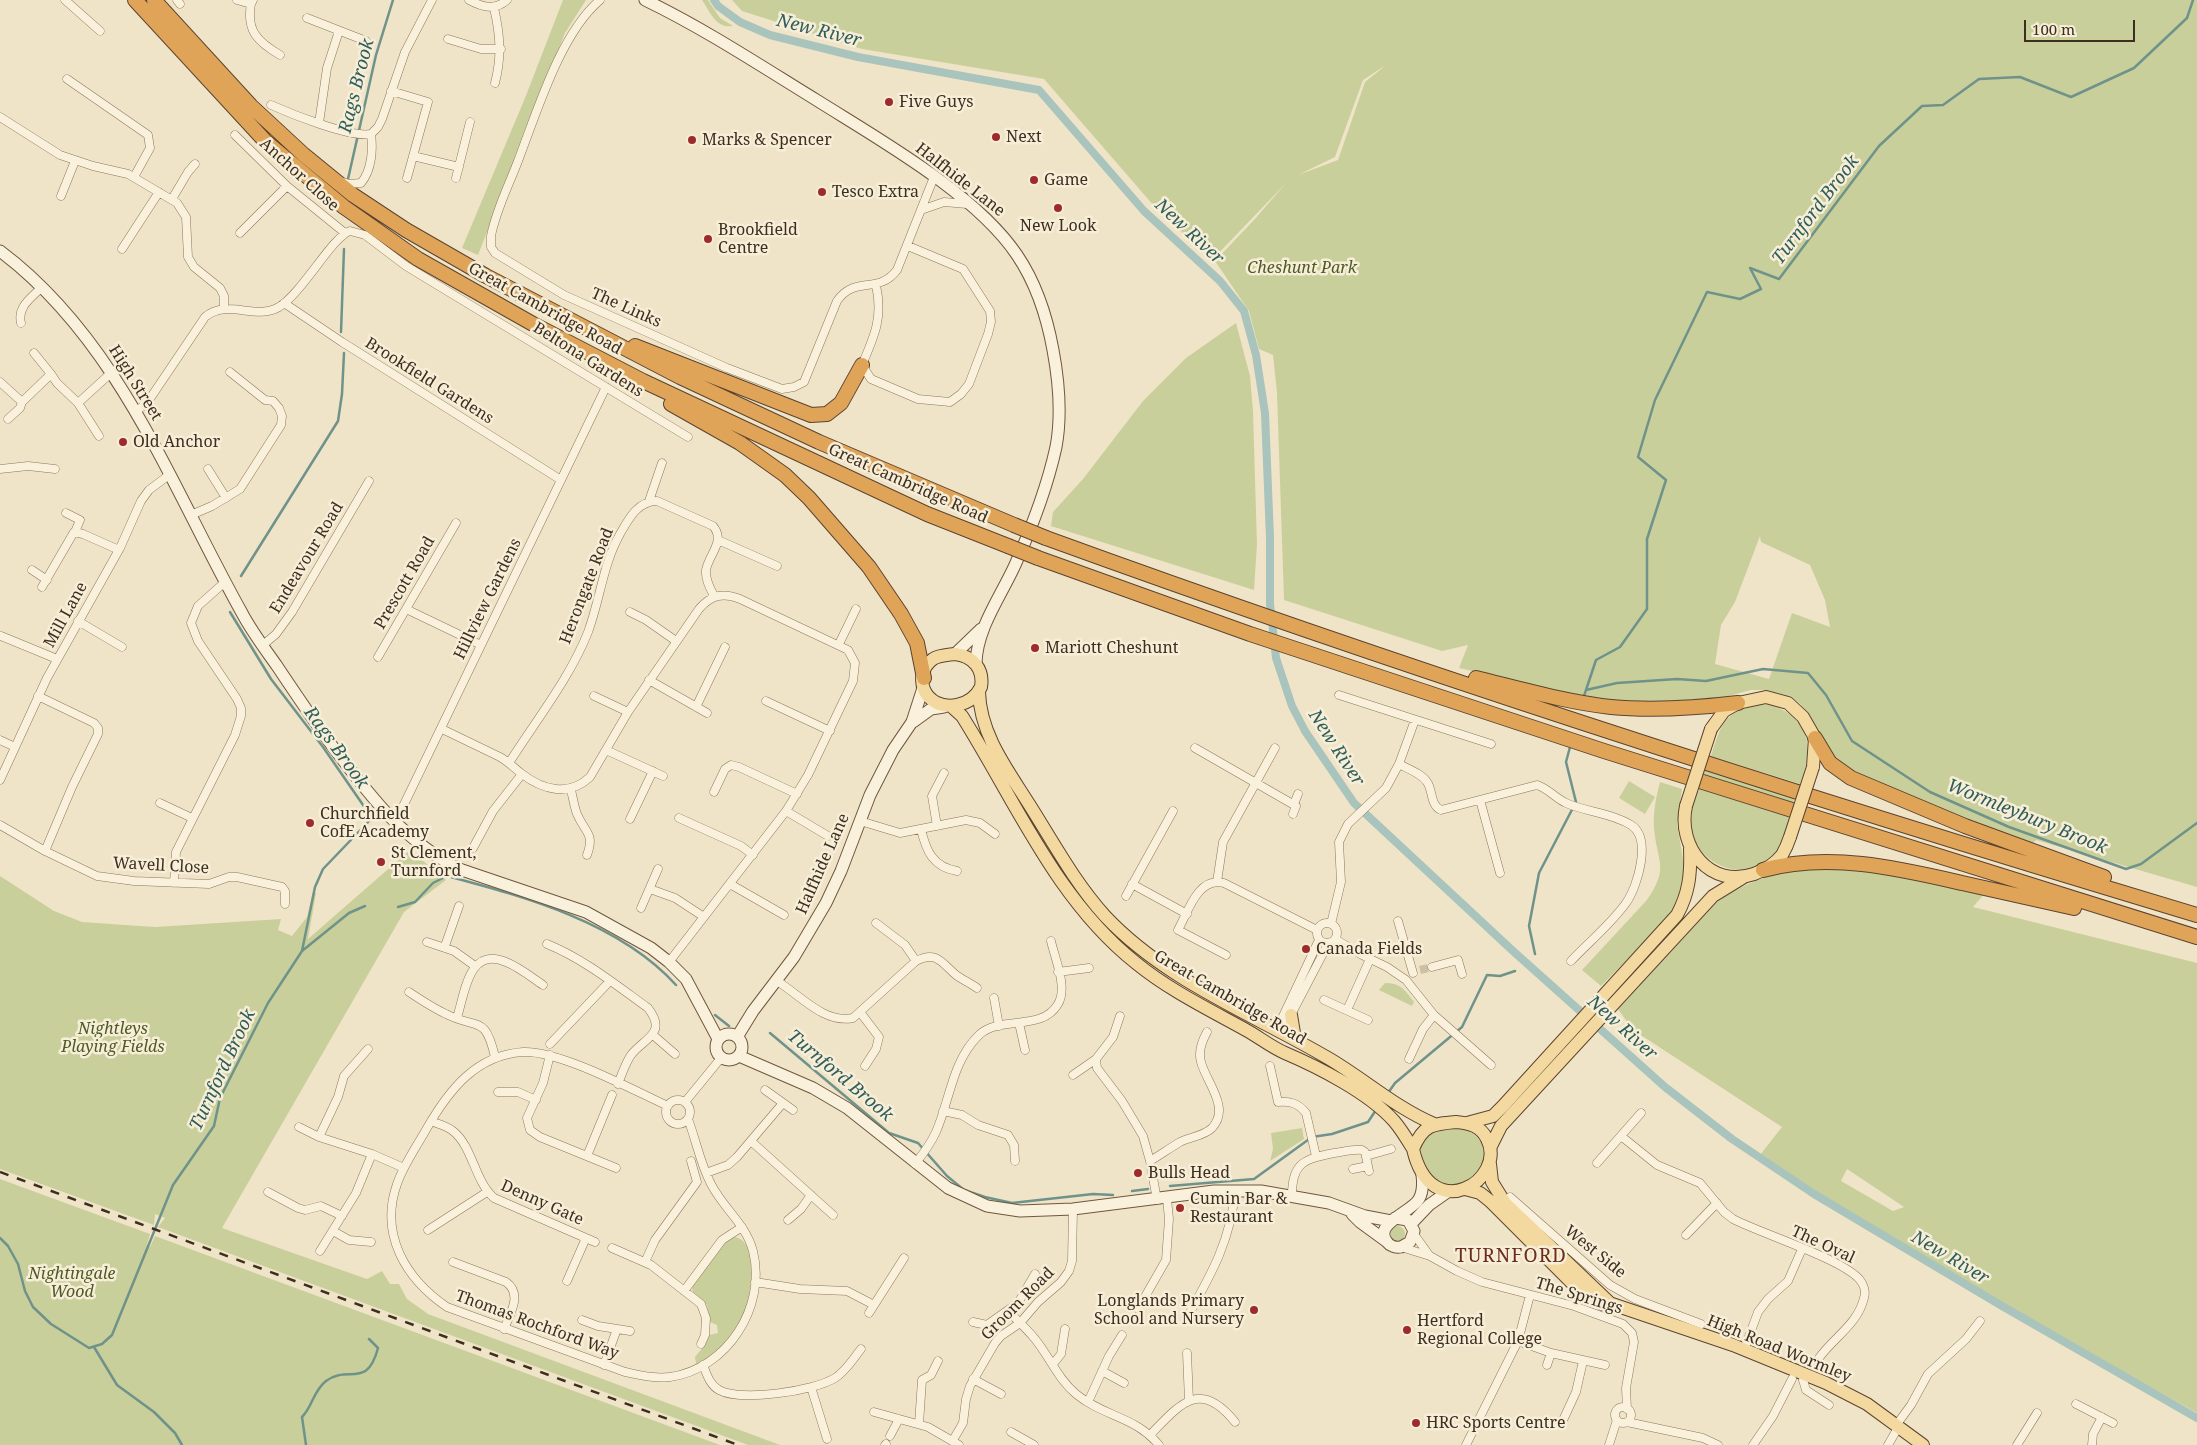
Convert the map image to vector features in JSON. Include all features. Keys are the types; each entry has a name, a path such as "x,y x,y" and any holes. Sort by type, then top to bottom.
{"highway":[{"name":"Great Cambridge Road","path":"135,0 250,127 304,174 366,223 418,258 476,292 642,381 910,506 1038,558 1288,647 1657,768 2106,910"},
{"name":"Great Cambridge Road","path":"154,0 251,106 304,155 335,180 406,230 486,276 680,378 810,438 1046,538 1249,612 1773,784 2195,914"},
{"path":"609,339 636,346 811,415 827,414 841,403 862,365"},
{"path":"642,381 662,399 740,443 785,475 809,498 869,567 901,614 917,643 924,683"},
{"path":"1431,672 1453,672 1551,696 1613,707 1703,707 1738,703"},
{"path":"1815,738 1830,763 1851,778 2020,848 2146,891 2195,914"},
{"path":"1763,870 1795,863 1830,862 1893,867 2077,909 2106,910 2197,937"}],"main road":[{"name":"Halfhide Lane","path":"645,0 684,19 719,40 897,151 934,177 998,231 1017,254 1030,276 1050,332 1057,371 1060,408 1056,445 1042,498 1015,565 987,622 977,648 976,663"},
{"name":"High Street","path":"0,251 41,288 78,328 111,374 135,412 170,475 244,617 347,766 395,823 428,852 443,861 462,870 586,912 646,945 669,962 686,979 718,1039"},
{"name":"Halfhide Lane","path":"955,654 987,622"},
{"path":"955,654 964,655 976,663 982,680 979,692 968,702 948,706 932,702 924,683 926,668 935,658 955,654"},
{"name":"Halfhide Lane","path":"737,1037 804,941 826,903 883,769 912,722 924,683"},
{"name":"Great Cambridge Road","path":"979,692 981,715 985,729 1073,875 1105,916 1132,941 1164,966 1275,1034 1295,1056 1374,1103 1401,1130 1413,1149"},
{"path":"1386,1241 1384,1232 1390,1220 1415,1205 1420,1198 1422,1175 1413,1149 1418,1136 1434,1124 1467,1123 1493,1116 1677,915 1685,900 1689,883 1690,849 1684,830 1683,818 1711,729 1724,711 1738,703 1766,697 1788,703 1803,716 1815,738 1813,766 1790,837 1782,855 1763,870 1744,877 1713,896 1501,1126 1491,1146 1492,1182 1500,1197 1574,1262 1612,1304"},
{"name":"Halfhide Lane","path":"912,722 931,709 948,706"},
{"name":"Great Cambridge Road","path":"948,706 965,720 1034,839 1060,879 1101,931 1134,962 1155,977 1275,1034 1296,1039 1418,1117 1434,1124"},
{"path":"1690,849 1700,862 1712,871 1728,876 1744,877"},
{"path":"1291,1015 1296,1039"},
{"path":"729,1034 737,1037 741,1041 742,1049 739,1056 728,1061 721,1058 716,1048 718,1039 729,1034"},
{"path":"739,1056 829,1097 865,1121 915,1164 948,1188 987,1206 1020,1211 1073,1209 1214,1191 1261,1191 1329,1203 1349,1211 1390,1220 1403,1218 1412,1229"},
{"path":"1467,1123 1482,1131 1491,1146"},
{"path":"1422,1175 1437,1188 1449,1191 1465,1189 1477,1182 1490,1164"},
{"name":"High Road Wormley","path":"1465,1189 1483,1196 1555,1264 1567,1279 1603,1304 1612,1304 1744,1350 1805,1374 1867,1404 1923,1445"},
{"path":"1349,1211 1360,1222 1391,1245 1401,1247 1410,1242 1412,1229 1429,1205 1449,1191"},
{"path":"1555,1264 1564,1267 1574,1262"}],"street":[{"path":"65,0 100,31"},
{"path":"237,0 252,2 250,21 252,32 280,55"},
{"path":"271,105 319,123 354,133 367,134 378,127 408,45 432,0"},
{"path":"469,0 485,7 494,8 506,0"},
{"name":"The Links","path":"600,0 566,42 536,112 493,226 491,247 495,253 564,295 727,368 782,389 794,387 804,382 842,293 849,288 876,285 893,276 903,259 934,177"},
{"path":"494,8 501,49 495,83"},
{"path":"307,18 366,40"},
{"path":"319,123 327,68 338,31"},
{"path":"448,39 481,49 501,49"},
{"path":"67,79 148,136 150,148 134,177"},
{"path":"390,91 428,102 407,178"},
{"path":"0,117 45,146 76,161 121,171 172,199 180,206 186,217 188,257 194,267 220,288 224,296 224,308"},
{"path":"456,178 470,122"},
{"path":"335,180 349,184 361,183 365,178 373,152 367,134"},
{"name":"Anchor Close","path":"236,135 287,186 345,233"},
{"path":"413,156 459,167"},
{"path":"61,196 76,161"},
{"path":"172,199 188,172 196,164"},
{"path":"240,233 287,186"},
{"path":"122,249 159,192"},
{"path":"921,210 944,202 967,204"},
{"name":"Beltona Gardens","path":"345,233 357,232 365,235 406,266 688,437"},
{"path":"135,412 147,403 205,317 213,311 224,308 264,312 284,303 301,286 345,233"},
{"path":"876,285 879,299 879,320 874,338 862,365 871,379 927,400 950,402 962,394 969,384 988,334 991,322 990,311 963,269 908,246"},
{"path":"21,323 21,308 41,288"},
{"name":"Brookfield Gardens","path":"284,303 342,342 561,480"},
{"path":"34,353 57,383 78,403 99,436"},
{"path":"191,515 240,489 281,425 282,416 279,408 273,401 265,400 230,372"},
{"path":"8,419 20,408 22,402 51,374"},
{"path":"78,403 111,374"},
{"path":"0,382 22,402"},
{"name":"Hillview Gardens","path":"395,823 606,387"},
{"path":"662,463 649,501 657,501 713,526 718,531 718,540 706,570 707,579 714,596"},
{"path":"0,469 28,466 55,469"},
{"path":"208,469 226,498"},
{"name":"Mill Lane","path":"0,780 57,658 119,550 141,501 149,490 170,475"},
{"name":"Endeavour Road","path":"263,645 276,634 292,612 369,480"},
{"name":"Herongate Road","path":"510,762 584,641 611,554 619,535 635,510 649,501"},
{"path":"42,587 70,537 75,532 80,520 66,512"},
{"name":"Prescott Road","path":"378,657 456,523"},
{"path":"75,532 119,550"},
{"path":"718,540 777,566"},
{"path":"32,570 47,580"},
{"path":"174,883 176,852 235,735 241,716 238,699 198,641 192,623 198,606 225,582"},
{"path":"442,729 510,762 522,774 549,787 571,790 582,785 590,777 649,680 705,602 714,596 726,595 740,599 839,644 851,654 855,663 855,674 830,731 797,794 753,855 669,962"},
{"path":"406,609 481,646"},
{"path":"839,644 856,609"},
{"path":"630,612 646,620 676,641"},
{"path":"78,621 122,646"},
{"path":"1,636 57,658"},
{"path":"696,707 725,647"},
{"path":"649,680 707,713"},
{"path":"1339,695 1491,744"},
{"path":"38,696 94,723 98,728 98,734 69,794 45,852"},
{"path":"594,696 628,712"},
{"path":"766,701 830,731"},
{"path":"1331,924 1341,882 1339,842 1348,824 1386,788 1400,764 1415,720"},
{"path":"0,740 15,747"},
{"path":"1195,748 1295,805"},
{"path":"1218,882 1224,842 1255,782 1276,748"},
{"path":"606,750 663,776"},
{"path":"1400,764 1423,777 1428,783 1434,804 1439,809 1447,809 1537,785 1545,788 1560,800 1631,825 1637,830 1643,847 1638,872 1628,900 1571,961"},
{"path":"714,792 725,769 731,765 797,794"},
{"path":"630,819 653,771"},
{"path":"937,826 932,796 944,773"},
{"path":"473,848 492,811 522,774"},
{"path":"571,790 577,813 591,836 591,844 587,855"},
{"path":"1293,814 1298,794"},
{"path":"1480,800 1500,873"},
{"path":"160,803 192,818"},
{"path":"786,811 828,836"},
{"path":"1126,896 1173,811"},
{"path":"679,818 741,846 753,855"},
{"path":"860,821 895,833 970,820 980,823 995,834"},
{"name":"Wavell Close","path":"0,825 45,852 97,876 174,883 209,884 230,877 257,881 282,887 285,891 285,904"},
{"path":"921,829 926,848 934,861 947,870 957,871"},
{"path":"640,908 658,868"},
{"path":"1226,955 1178,930 1202,887 1218,882 1317,930"},
{"path":"730,884 784,916"},
{"path":"1132,884 1187,914"},
{"path":"650,889 675,898 704,917"},
{"path":"445,946 459,906"},
{"path":"1398,921 1416,972 1406,980"},
{"path":"876,923 901,941 916,961"},
{"path":"1275,1034 1319,940 1317,930 1321,925 1331,924"},
{"path":"1331,924 1336,930 1336,939"},
{"path":"1275,1034 1291,1015 1328,944 1336,939"},
{"path":"1336,939 1370,959 1387,966 1406,980 1434,1015 1491,1066"},
{"path":"1319,940 1328,944"},
{"path":"915,1164 936,1134 955,1075 972,1043 985,1030 1048,1016 1057,1006 1063,992 1052,941"},
{"path":"427,942 445,946 475,966"},
{"path":"547,944 578,960 648,1008 654,1016 656,1026 653,1035 631,1056 618,1084"},
{"path":"777,981 835,1019 853,1018 916,961 926,957 937,958 955,974 977,988"},
{"path":"457,1018 468,982 475,966 481,960 488,958 506,962 542,985"},
{"path":"1347,1010 1370,959"},
{"path":"1432,967 1458,960 1462,974"},
{"path":"1058,972 1089,968"},
{"path":"550,1044 609,982"},
{"path":"409,992 446,1014 481,1026 492,1042 495,1057"},
{"path":"994,998 999,1026"},
{"path":"1324,1000 1368,1020"},
{"path":"860,1012 879,1037 876,1049 865,1066"},
{"path":"1409,1059 1423,1029 1434,1015"},
{"path":"1073,1075 1096,1059 1113,1037 1120,1016"},
{"path":"1019,1023 1025,1050"},
{"path":"1150,1161 1180,1143 1208,1131 1217,1120 1219,1105 1201,1062 1201,1047 1207,1032"},
{"path":"653,1035 675,1054"},
{"path":"318,1137 338,1098 344,1076 368,1049"},
{"name":"Thomas Rochford Way","path":"668,1106 550,1055 523,1052 495,1057 473,1069 442,1102 404,1168 392,1203 395,1240 408,1272 432,1297 447,1307 604,1365 642,1376 658,1377 680,1375 703,1365 726,1348 739,1331 751,1305 755,1282 753,1252 742,1227 715,1191 706,1173 688,1119"},
{"path":"550,1055 543,1083 527,1118 527,1124 532,1133 616,1168"},
{"path":"685,1102 721,1058"},
{"path":"1096,1059 1097,1068 1122,1101 1143,1136 1169,1219 1166,1260 1138,1309"},
{"path":"1270,1066 1278,1102 1287,1101 1302,1108 1307,1116 1316,1156"},
{"path":"765,1090 793,1110"},
{"path":"498,1092 518,1092 536,1100"},
{"path":"587,1156 612,1095"},
{"path":"678,1100 685,1102 689,1106 688,1119 679,1124 671,1122 666,1113 668,1106 678,1100"},
{"path":"706,1173 732,1162 752,1142 783,1104"},
{"path":"943,1111 962,1116 978,1125 1005,1134 1014,1144 1015,1161"},
{"path":"1597,1164 1641,1113"},
{"name":"Denny Gate","path":"431,1121 452,1130 459,1137 487,1192 494,1198 595,1242"},
{"path":"299,1127 318,1137 372,1154 404,1168"},
{"name":"The Oval","path":"1621,1136 1657,1165 1700,1184 1734,1219 1837,1264 1857,1277 1864,1288 1864,1300 1852,1322 1828,1345 1818,1358"},
{"path":"752,1142 833,1215"},
{"path":"1366,1156 1391,1149"},
{"path":"1292,1195 1294,1173 1305,1161 1316,1156 1362,1150 1366,1156 1369,1168 1353,1169"},
{"path":"320,1251 356,1192 372,1154"},
{"path":"645,1262 655,1240 697,1182 691,1161"},
{"path":"1189,1314 1217,1262 1231,1222 1235,1191"},
{"path":"268,1192 298,1208 305,1210 321,1206 342,1216"},
{"name":"Denny Gate","path":"428,1230 487,1192"},
{"path":"788,1220 801,1209 811,1195"},
{"name":"West Side","path":"1510,1197 1574,1262 1610,1286 1636,1300 1701,1324"},
{"path":"1686,1235 1717,1203"},
{"name":"Groom Road","path":"956,1443 963,1422 966,1399 973,1379 1001,1336 1020,1323 1038,1302 1061,1282 1069,1271 1072,1253 1073,1209"},
{"path":"684,1291 722,1240 742,1227"},
{"path":"1412,1229 1430,1256"},
{"path":"333,1231 349,1240 371,1242"},
{"name":"Denny Gate","path":"567,1281 586,1238"},
{"name":"The Springs","path":"1401,1247 1430,1256 1482,1282 1609,1318 1628,1327 1634,1342 1626,1393 1626,1416"},
{"path":"612,1248 645,1262 701,1304 705,1312 706,1330 701,1344"},
{"path":"1744,1350 1758,1312 1768,1299 1788,1280 1802,1249"},
{"path":"870,1313 904,1258"},
{"path":"453,1262 511,1286 515,1294 514,1302 504,1329"},
{"path":"973,1322 987,1325 1008,1311 1021,1300 1036,1274"},
{"path":"755,1282 800,1289 847,1291 874,1304"},
{"path":"1466,1445 1518,1341 1530,1295"},
{"path":"1008,1311 1034,1338 1070,1388 1103,1412 1130,1421 1150,1435 1159,1445"},
{"path":"582,1320 617,1329 630,1330"},
{"path":"1888,1445 1928,1374 1966,1339 1980,1322"},
{"path":"604,1365 617,1329"},
{"path":"1053,1364 1062,1354 1065,1329"},
{"path":"1088,1402 1102,1371 1122,1335"},
{"path":"1518,1341 1551,1353 1605,1365"},
{"path":"703,1365 709,1380 715,1387 726,1393 779,1393 827,1382 839,1375 861,1349"},
{"path":"1186,1353 1189,1400"},
{"path":"1548,1365 1551,1353"},
{"path":"919,1424 922,1380 931,1374 938,1361"},
{"path":"1564,1418 1576,1392 1583,1361"},
{"path":"1102,1371 1124,1383"},
{"path":"1805,1374 1803,1380 1806,1390 1829,1405"},
{"path":"973,1379 1001,1394"},
{"path":"1753,1445 1773,1416 1792,1380"},
{"path":"810,1387 827,1440"},
{"path":"1150,1435 1173,1412 1189,1400 1202,1398 1213,1401 1225,1409 1235,1422"},
{"path":"2076,1404 2113,1423"},
{"path":"874,1412 938,1431 956,1443"},
{"path":"2016,1445 2037,1413"},
{"path":"1613,1434 1626,1416"},
{"path":"1609,1445 1617,1420 1626,1416 1635,1418 1641,1424 1655,1430 1703,1438 1718,1445"},
{"path":"2092,1445 2094,1434 2102,1417"},
{"path":"890,1436 899,1419"},
{"path":"1011,1432 1034,1445"}],"green space":[{"path":"563,0 586,0 565,33 478,255 462,248 525,98"},
{"path":"702,0 708,0 720,18 733,26 722,25 714,19"},
{"name":"Cheshunt Park","path":"732,0 2197,0 2197,887 2036,840 2029,847 1858,775 1830,755 1810,717 1800,704 1790,696 1767,690 1751,690 1725,697 1666,702 1614,700 1569,693 1459,668 1468,645 1442,651 1284,600 1277,393 1273,355 1259,349 1249,311 1215,261 1286,183 1212,260 1154,206 1044,79 862,49 742,11","holes":["1386,65 1365,82 1338,160 1298,175 1335,157 1363,80","1760,536 1761,542 1810,565 1825,600 1830,627 1792,613 1769,679 1715,664 1721,625 1735,602"]},
{"path":"1236,323 1250,376 1253,411 1257,545 1254,590 1051,526 1053,512 1083,479 1143,401 1186,358"},
{"path":"1763,704 1773,706 1791,715 1803,731 1807,740 1808,750 1807,761 1800,784 1711,756 1718,734 1727,719 1740,710"},
{"path":"1704,767 1795,797 1792,806 1701,777"},
{"path":"1629,781 1655,797 1645,814 1619,798"},
{"path":"1660,782 1682,789 1677,824 1685,871 1676,905 1667,919 1601,986 1582,970 1646,901 1658,881 1660,865 1654,822 1655,805"},
{"path":"1700,787 1790,817 1783,842 1774,855 1762,864 1748,869 1734,869 1721,866 1709,858 1699,848 1693,835 1690,820 1692,808"},
{"name":"Nightleys Playing Fields","path":"410,850 446,880 404,912 222,1228 367,1279 382,1271 390,1284 399,1284 407,1299 428,1314 780,1445 748,1445 158,1227 165,1218 155,1214 154,1225 0,1169 0,876 54,911 82,922 155,927 281,919 278,930 292,936 307,917 313,892 316,893 308,939"},
{"path":"1806,868 1852,869 1890,873 1986,892 1973,907 2197,963 2197,1413 2046,1329 1844,1209 1760,1155 1782,1127 1633,1030 1618,1009 1717,902 1748,884 1771,875","holes":["1847,1169 1904,1207 1893,1211 1841,1181"]},
{"path":"1385,983 1395,984 1402,988 1414,1002 1412,1006 1379,990"},
{"path":"1302,1128 1304,1139 1270,1161 1273,1149 1271,1133"},
{"path":"1454,1129 1467,1130 1476,1135 1482,1143 1484,1152 1483,1162 1479,1171 1471,1179 1460,1184 1448,1186 1430,1178 1422,1157 1421,1143 1431,1134"},
{"name":"Nightingale Wood","path":"0,1179 150,1234 147,1245 150,1247 155,1236 720,1445 0,1445"},
{"path":"1397,1226 1405,1234 1397,1242 1389,1234"},
{"path":"733,1237 742,1240 747,1247 750,1257 751,1281 745,1312 730,1339 714,1353 696,1364 695,1357 704,1346 709,1335 718,1333 717,1325 710,1322 707,1305 693,1292 692,1287 715,1253"}],"waterway":[{"name":"Rags Brook","path":"348,179 376,55 393,0"},
{"name":"New River","path":"714,0 718,6 740,22 770,35 858,57 1039,90 1144,211 1220,281 1244,311 1256,355 1265,413 1270,538 1270,604 1276,658 1292,706 1305,731 1354,803 1513,951 1665,1087 1732,1139 1814,1194 2002,1306 2197,1418"},
{"name":"Turnford Brook","path":"1584,696 1596,660 1620,647 1647,609 1647,539 1666,480 1638,457 1655,400 1707,292 1740,299 1761,289 1750,268 1779,279 1879,146 1922,106 1943,105 1979,79 2020,77 2071,97 2134,68 2187,18 2193,0"},
{"name":"Rags Brook","path":"341,332 344,249"},
{"name":"Rags Brook","path":"241,576 338,421 342,394 344,353"},
{"name":"Rags Brook","path":"230,612 271,679 323,747 372,818 323,869 315,887 302,951"},
{"name":"Wormleybury Brook","path":"1586,690 1617,683 1677,679 1706,681 1763,669 1808,673 1826,695 1852,741 1930,792 2009,827 2126,869 2141,864 2197,823"},
{"name":"Turnford Brook","path":"1535,954 1529,926 1539,873 1576,802 1566,762 1570,747"},
{"name":"Turnford Brook","path":"398,907 415,902 433,883 447,876 477,884 539,903 600,929 628,945 653,963 676,985"},
{"name":"Turnford Brook","path":"0,1238 8,1246 18,1264 25,1291 33,1307 51,1324 89,1348 102,1344 112,1335 173,1185 214,1126 220,1098 268,1003 302,951 349,913 365,906"},
{"name":"Turnford Brook","path":"1388,1093 1395,1083 1462,1027 1487,975 1500,976 1515,971"},
{"name":"Turnford Brook","path":"715,1015 729,1026"},
{"name":"Turnford Brook","path":"770,1033 889,1133 918,1143 947,1176 964,1190 1012,1203 1093,1194 1113,1195"},
{"name":"Turnford Brook","path":"1170,1186 1254,1179 1312,1137 1332,1134 1368,1122 1376,1110"},
{"name":"Turnford Brook","path":"1132,1191 1148,1189"},
{"path":"306,1445 302,1417 309,1408 318,1389 334,1376 356,1374 368,1368 374,1361 378,1348 369,1339"},
{"path":"94,1347 117,1385 154,1412 175,1433 182,1445"}],"tunnel":[{"path":"1420,970 1432,967"}],"railway":[{"path":"0,1172 738,1445"}],"place":[{"name":"Five Guys","path":"889,102"},
{"name":"Next","path":"996,137"},
{"name":"Marks & Spencer","path":"692,140"},
{"name":"Game","path":"1034,180"},
{"name":"Tesco Extra","path":"822,192"},
{"name":"New Look","path":"1058,208"},
{"name":"Brookfield Centre","path":"708,239"},
{"name":"Old Anchor","path":"123,442"},
{"name":"Mariott Cheshunt","path":"1035,648"},
{"name":"Churchfield CofE Academy","path":"310,823"},
{"name":"St Clement, Turnford","path":"381,862"},
{"name":"Canada Fields","path":"1306,949"},
{"name":"Bulls Head","path":"1138,1173"},
{"name":"Cumin Bar & Restaurant","path":"1180,1208"},
{"name":"Longlands Primary School and Nursery","path":"1254,1310"},
{"name":"Hertford Regional College","path":"1407,1330"},
{"name":"HRC Sports Centre","path":"1416,1423"}],"district":[{"name":"TURNFORD","path":"1511,1257"}]}
